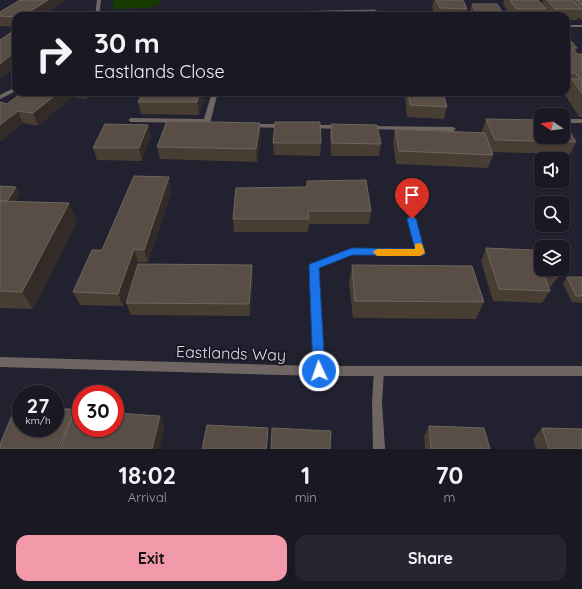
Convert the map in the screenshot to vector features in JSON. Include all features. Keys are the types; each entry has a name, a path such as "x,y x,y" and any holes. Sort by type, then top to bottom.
{"street":[{"path":"98,12 99,0"},
{"path":"570,26 582,26"},
{"path":"0,97 12,91"},
{"path":"214,96 206,125 222,125"},
{"path":"131,120 207,121"},
{"path":"570,121 582,121"},
{"path":"246,126 294,126"},
{"path":"302,126 350,127"},
{"path":"358,127 453,129"},
{"path":"319,371 314,266 352,252 420,253 412,219"},
{"name":"Eastlands Way","path":"0,362 319,371 582,371"},
{"path":"379,371 377,402 379,449"}],"green space":[{"path":"113,0 160,0 159,5 147,8 113,9"}],"building":[{"path":"20,0 48,0 29,12 12,12 12,17 0,16 0,12"},
{"path":"436,0 463,0 467,9 440,8"},
{"path":"510,0 538,0 546,9 516,9"},
{"path":"547,0 573,0 582,9 555,9"},
{"path":"576,0 582,0 582,6"},
{"path":"472,4 497,4 502,12 476,12"},
{"path":"374,10 378,12 288,12"},
{"path":"12,32 12,54 0,64 0,40"},
{"path":"570,40 577,48 572,48 577,54 582,54 582,93 572,79 580,79 575,73 570,73"},
{"path":"18,96 54,96 33,113 18,111 0,125 0,102 7,104"},
{"path":"141,96 199,96 197,102 138,102"},
{"path":"409,96 444,96 447,107 410,105"},
{"path":"486,119 534,120 534,141 495,140"},
{"path":"167,121 260,123 256,149 157,147"},
{"path":"275,122 320,122 321,143 273,143"},
{"path":"105,124 148,125 139,148 93,148"},
{"path":"331,124 377,125 381,144 332,143"},
{"path":"395,129 485,133 493,155 399,151"},
{"path":"570,132 576,142 570,142"},
{"path":"134,176 169,177 144,250 134,249 118,294 73,292 92,250 102,250"},
{"path":"366,180 371,211 308,211 309,219 233,219 236,188 307,187 307,181"},
{"path":"0,186 16,187 7,201 0,201"},
{"path":"0,201 69,203 22,292 0,291"},
{"path":"486,248 533,250 534,276 544,276 550,291 499,289"},
{"path":"138,264 252,265 249,304 126,303"},
{"path":"352,265 472,266 484,302 355,301"},
{"path":"567,277 582,277 582,296 576,296"},
{"path":"64,409 72,409 72,417 64,435"},
{"path":"124,414 160,416 152,449 60,449 72,417 72,437 124,437"},
{"path":"12,416 12,437 63,437 58,449 0,449 0,444"},
{"path":"207,425 268,428 266,449 202,449"},
{"path":"429,426 484,428 490,449 431,449"},
{"path":"272,428 331,431 330,449 271,449"},
{"path":"542,428 582,429 582,449 549,449"}],"slow traffic":[{"path":"377,252 420,253 419,246"}],"route":[{"path":"319,371 314,266 352,252 420,253 412,219"}]}
